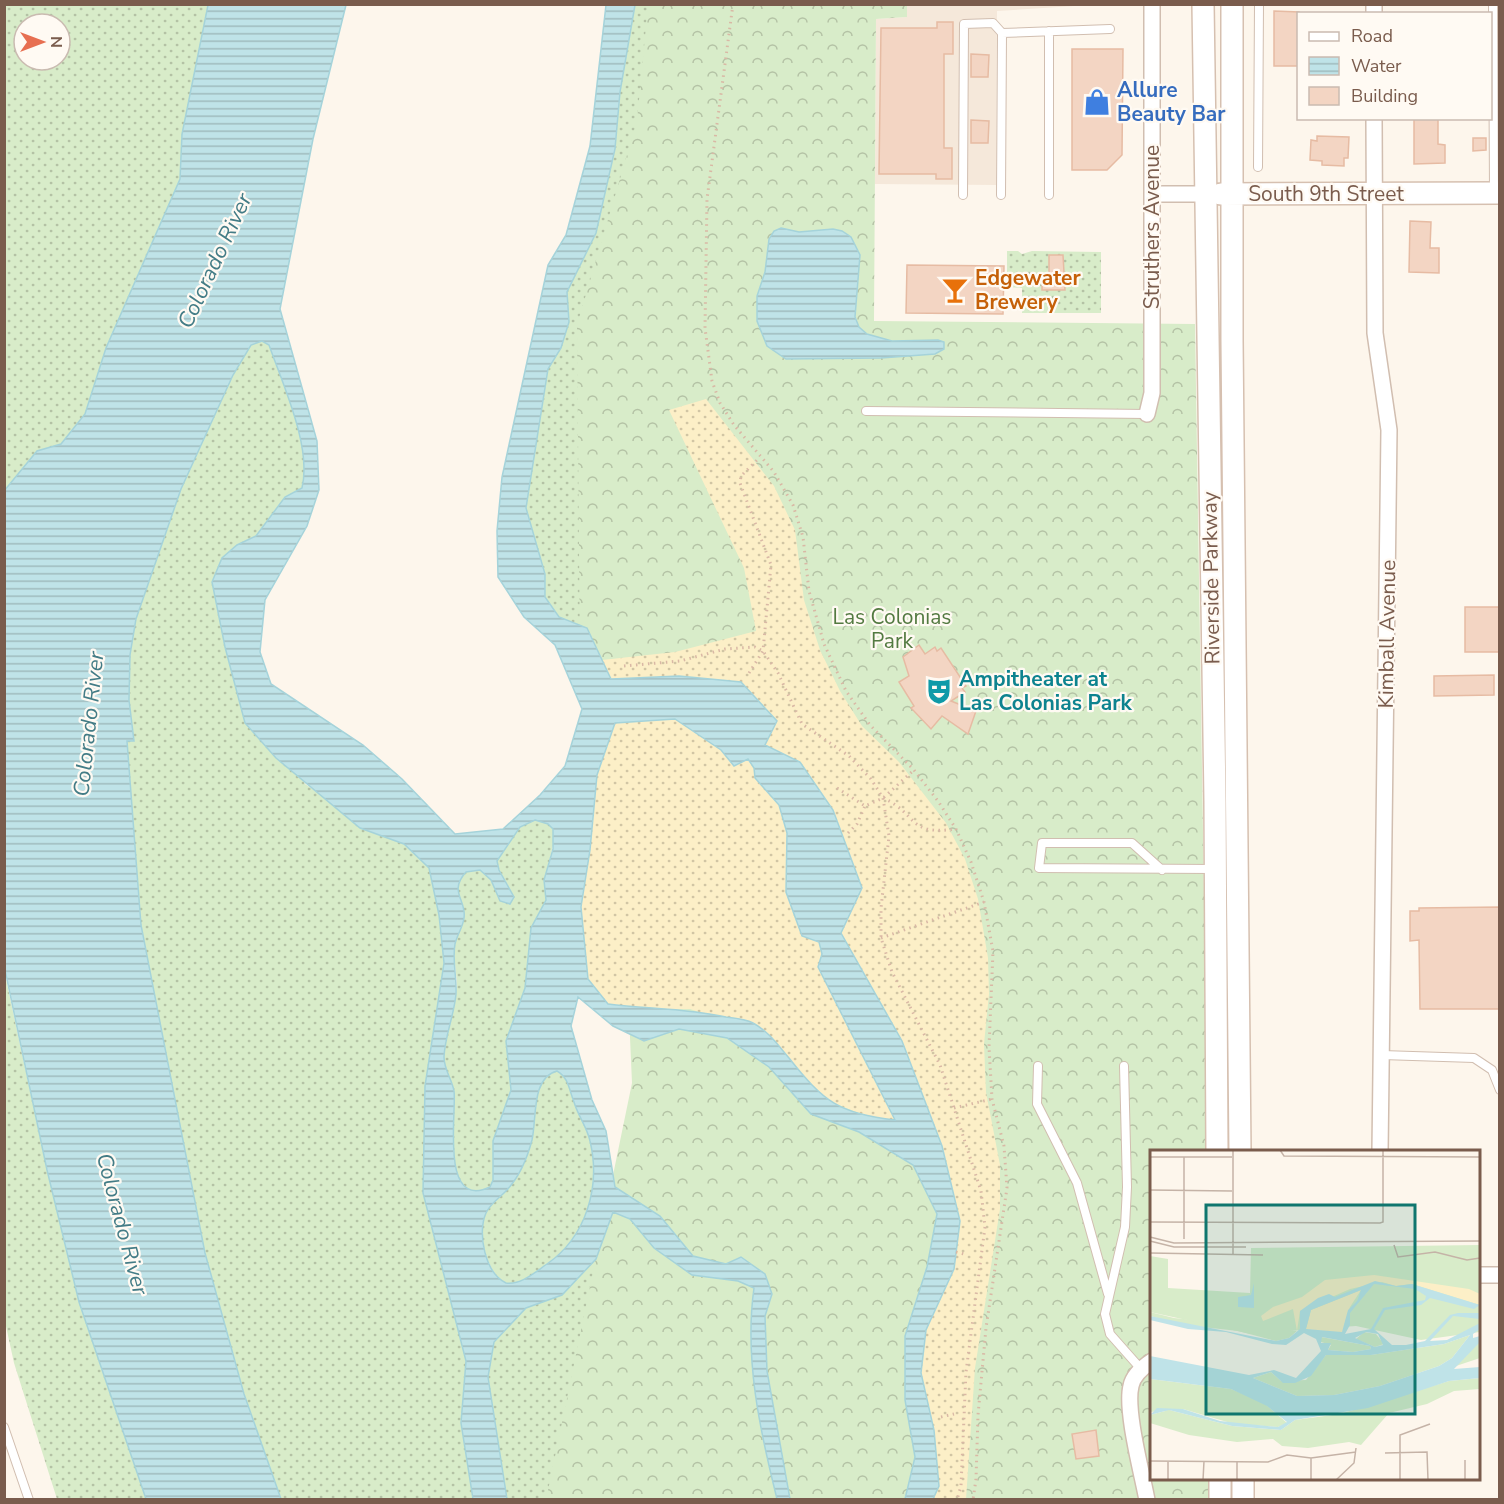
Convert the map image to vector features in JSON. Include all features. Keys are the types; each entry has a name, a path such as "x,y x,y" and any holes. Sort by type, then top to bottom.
{"main road":[{"name":"Riverside Parkway","path":"1203,4 1216,869 1217,1150"},
{"name":"Riverside Parkway","path":"1232,4 1234,194 1232,387 1240,1150"},
{"name":"South 9th Street","path":"1206,194 1497,193"},
{"path":"1220,1480 1220,1500"},
{"path":"1243,1480 1243,1500"}],"street":[{"name":"Struthers Avenue","path":"1147,414 1152,393 1152,4"},
{"name":"Kimball Avenue","path":"1374,120 1375,333 1389,430 1380,1150"},
{"name":"South 9th Street","path":"1152,194 1206,194"},
{"path":"1480,1275 1500,1275"},
{"path":"1146,1365 1131,1386 1132,1416 1147,1500"}],"lane":[{"path":"1258,167 1259,4"},
{"path":"1493,4 1497,193"},
{"path":"963,195 964,24 993,23 1002,33 1001,195"},
{"path":"1002,33 1110,29"},
{"path":"1049,31 1049,195"},
{"path":"866,411 1147,414"},
{"path":"1162,870 1132,843 1042,843 1039,868 1162,870 1216,869"},
{"path":"1382,1055 1474,1058 1492,1070 1500,1090"},
{"path":"1038,1066 1037,1104 1077,1183 1108,1295"},
{"path":"1124,1066 1127,1187 1125,1227 1105,1314 1110,1334 1146,1365"},
{"path":"4,1427 29,1500"}],"path":[{"path":"733,4 707,199 705,328 707,358 720,403 760,458 774,472 793,505 803,537 809,591 824,644 846,691 870,725 914,770 956,829 971,862 984,902 993,951 989,1047 992,1099 1004,1146 1007,1188 986,1328 973,1500"},
{"path":"748,673 762,651 771,565 740,483 741,476 760,458"},
{"path":"624,666 680,662 725,649 755,648 762,651 778,673 802,724 849,756 871,779 883,798 923,829 934,832 956,829"},
{"path":"848,833 857,824 865,806 883,798 914,770"},
{"path":"837,788 865,806"},
{"path":"883,798 889,836 881,908 882,938 892,972 940,1065 981,1191 985,1227 966,1372 961,1486 957,1500"},
{"path":"882,938 984,902"},
{"path":"954,1108 992,1099"},
{"path":"956,1252 964,1254"},
{"path":"941,1417 954,1414"}],"shaded area":[{"path":"907,5 1090,5 997,11 996,185 875,184 876,19 907,17"}],"green space":[{"path":"5,5 208,5 182,134 180,179 106,348 85,414 61,444 37,451 5,491"},
{"path":"635,5 654,5 587,628 559,617 545,597 545,574 526,508 548,369 561,348 569,322 567,292 596,233 615,149 620,92"},
{"name":"Las Colonias Park","path":"648,5 907,5 907,17 876,19 874,321 1195,324 1208,1150 1150,1150 1150,1480 1213,1480 1213,1499 546,1500 632,1083 619,788 580,660 577,325 637,121"},
{"path":"1007,251 1018,251 1022,254 1032,251 1101,252 1101,313 1022,313 1022,288 1007,287"},
{"path":"262,341 269,345 300,435 304,471 302,488 285,497 256,536 237,545 222,558 212,582 225,647 305,784 329,800 360,828 404,844 429,868 439,915 444,963 425,1086 438,1247 466,1361 461,1423 473,1499 281,1499 244,1394 205,1253 141,925 127,741 134,741 129,700 130,655 136,619 181,489 233,375 251,345"},
{"path":"535,820 548,824 553,829 554,841 548,866 546,900 536,920 525,988 506,1041 511,1090 493,1141 493,1180 490,1187 477,1191 467,1188 457,1170 451,1107 444,1067 446,1041 457,986 455,945 463,918 458,889 466,872 480,870 491,880 500,901 508,885 499,870 497,861 520,827"},
{"path":"4,970 47,1170 79,1301 146,1499 57,1499 14,1363 4,1317"},
{"path":"557,1071 566,1081 589,1136 593,1158 592,1193 581,1225 572,1240 560,1253 528,1278 506,1283 493,1271 485,1252 483,1221 488,1209 508,1189 523,1166 532,1140 539,1091 549,1075"},
{"path":"613,1212 777,1499 507,1499 488,1377 494,1342 526,1308 562,1295 595,1259"}],"sand":[{"path":"706,399 774,486 795,530 804,600 820,650 840,691 862,726 899,762 946,823 965,859 978,899 988,958 989,994 984,1044 986,1092 1000,1165 1000,1209 975,1368 966,1499 933,1499 939,1486 934,1430 921,1373 926,1329 953,1269 960,1221 942,1146 902,1041 841,933 862,888 800,762 764,745 741,682 679,676 611,680 602,660 675,652 756,631 744,568 669,410"},
{"path":"675,719 721,750 734,766 748,759 754,768 755,778 779,805 787,833 786,892 802,936 819,941 822,954 818,967 895,1120 869,1117 833,1103 815,1092 772,1037 690,1009 651,1009 608,1004 588,979 581,907 590,850 597,775 615,723"}],"water":[{"name":"Colorado River","path":"208,5 346,5 313,139 280,309 317,441 319,490 307,526 265,600 260,652 271,684 363,745 402,779 455,834 503,829 540,795 565,766 582,709 555,645 524,617 498,577 497,531 502,477 548,265 566,235 590,146 606,5 635,5 620,92 615,149 596,233 567,292 569,322 561,348 548,369 526,508 545,574 545,597 559,617 587,628 611,679 679,676 741,682 777,721 765,745 800,762 833,810 862,888 841,933 902,1041 942,1146 960,1221 954,1269 926,1330 921,1373 934,1430 939,1486 933,1499 905,1499 915,1457 905,1400 905,1336 927,1267 937,1214 913,1165 859,1132 811,1114 769,1067 727,1038 679,1029 644,1041 613,1026 578,997 571,1026 592,1100 606,1131 615,1187 660,1216 693,1256 726,1264 741,1257 765,1274 772,1294 765,1316 767,1371 790,1499 777,1499 755,1394 751,1341 754,1288 738,1281 692,1275 654,1248 630,1219 613,1212 596,1259 562,1295 526,1308 494,1342 488,1377 507,1499 473,1499 461,1423 466,1361 423,1193 425,1086 444,963 439,915 429,868 404,844 360,828 276,758 245,723 225,647 212,582 222,558 237,545 256,536 285,497 302,488 304,472 300,435 269,345 262,341 251,345 233,375 181,489 136,619 130,655 129,700 134,741 127,741 141,925 205,1253 244,1394 281,1499 146,1499 79,1302 47,1170 5,970 4,491 37,451 61,444 85,414 106,348 180,179 182,134","holes":["675,719 721,750 734,766 748,759 754,768 755,778 779,805 787,833 786,892 802,936 819,942 822,954 818,967 895,1120 860,1114 834,1103 812,1085 768,1034 750,1022 697,1012 608,1004 588,979 581,907 590,850 597,775 615,723","535,820 548,824 553,829 553,849 544,880 546,900 531,928 525,988 506,1041 511,1090 493,1141 493,1180 490,1187 474,1191 463,1185 457,1172 453,1136 454,1091 444,1057 456,994 455,944 464,918 458,891 461,879 466,872 480,870 491,880 500,901 510,904 514,897 499,870 497,861 520,827","557,1071 564,1077 589,1136 593,1158 592,1193 581,1225 572,1240 560,1253 527,1278 506,1283 499,1278 488,1262 483,1241 483,1221 490,1207 510,1187 525,1161 532,1140 539,1090 549,1075"]},
{"path":"781,228 799,232 833,229 842,231 851,237 860,255 855,317 859,327 867,334 892,341 938,340 944,342 944,349 935,354 881,358 786,359 767,346 757,321 757,296 765,272 769,239 774,231"}],"building":[{"path":"1274,11 1299,12 1297,12 1297,66 1274,66"},
{"path":"937,22 953,22 953,54 944,54 944,148 952,148 952,179 936,179 936,174 879,174 881,28 937,28"},
{"path":"1072,49 1123,49 1122,155 1107,170 1072,170"},
{"path":"971,54 989,55 988,77 971,77"},
{"path":"971,120 989,121 988,143 971,143"},
{"path":"1414,120 1438,120 1438,144 1445,145 1445,163 1414,164"},
{"path":"1317,136 1349,137 1348,158 1344,158 1344,166 1322,165 1322,161 1310,160 1311,140 1317,141"},
{"path":"1473,138 1486,138 1486,150 1473,151"},
{"path":"1410,221 1431,222 1430,248 1439,248 1439,273 1409,272"},
{"path":"1049,255 1063,255 1065,290 1042,290 1042,276 1049,276"},
{"name":"Edgewater Brewery","path":"907,265 1004,266 1003,314 906,313"},
{"path":"1465,607 1500,607 1500,652 1465,652"},
{"name":"Ampitheater at Las Colonias Park","path":"919,645 925,654 935,647 937,651 941,648 966,686 962,688 965,692 951,701 976,711 968,734 942,716 931,729 911,708 914,706 899,682 909,676 903,657"},
{"path":"1494,675 1494,695 1434,696 1434,676"},
{"path":"1500,907 1500,1009 1420,1009 1419,940 1410,941 1410,911 1419,911 1419,908"},
{"path":"1096,1430 1099,1456 1076,1459 1072,1434"}],"place":[{"name":"Allure Beauty Bar","path":"1097,102"},
{"name":"Edgewater Brewery","path":"955,290"},
{"name":"Ampitheater at Las Colonias Park","path":"939,691"}]}
